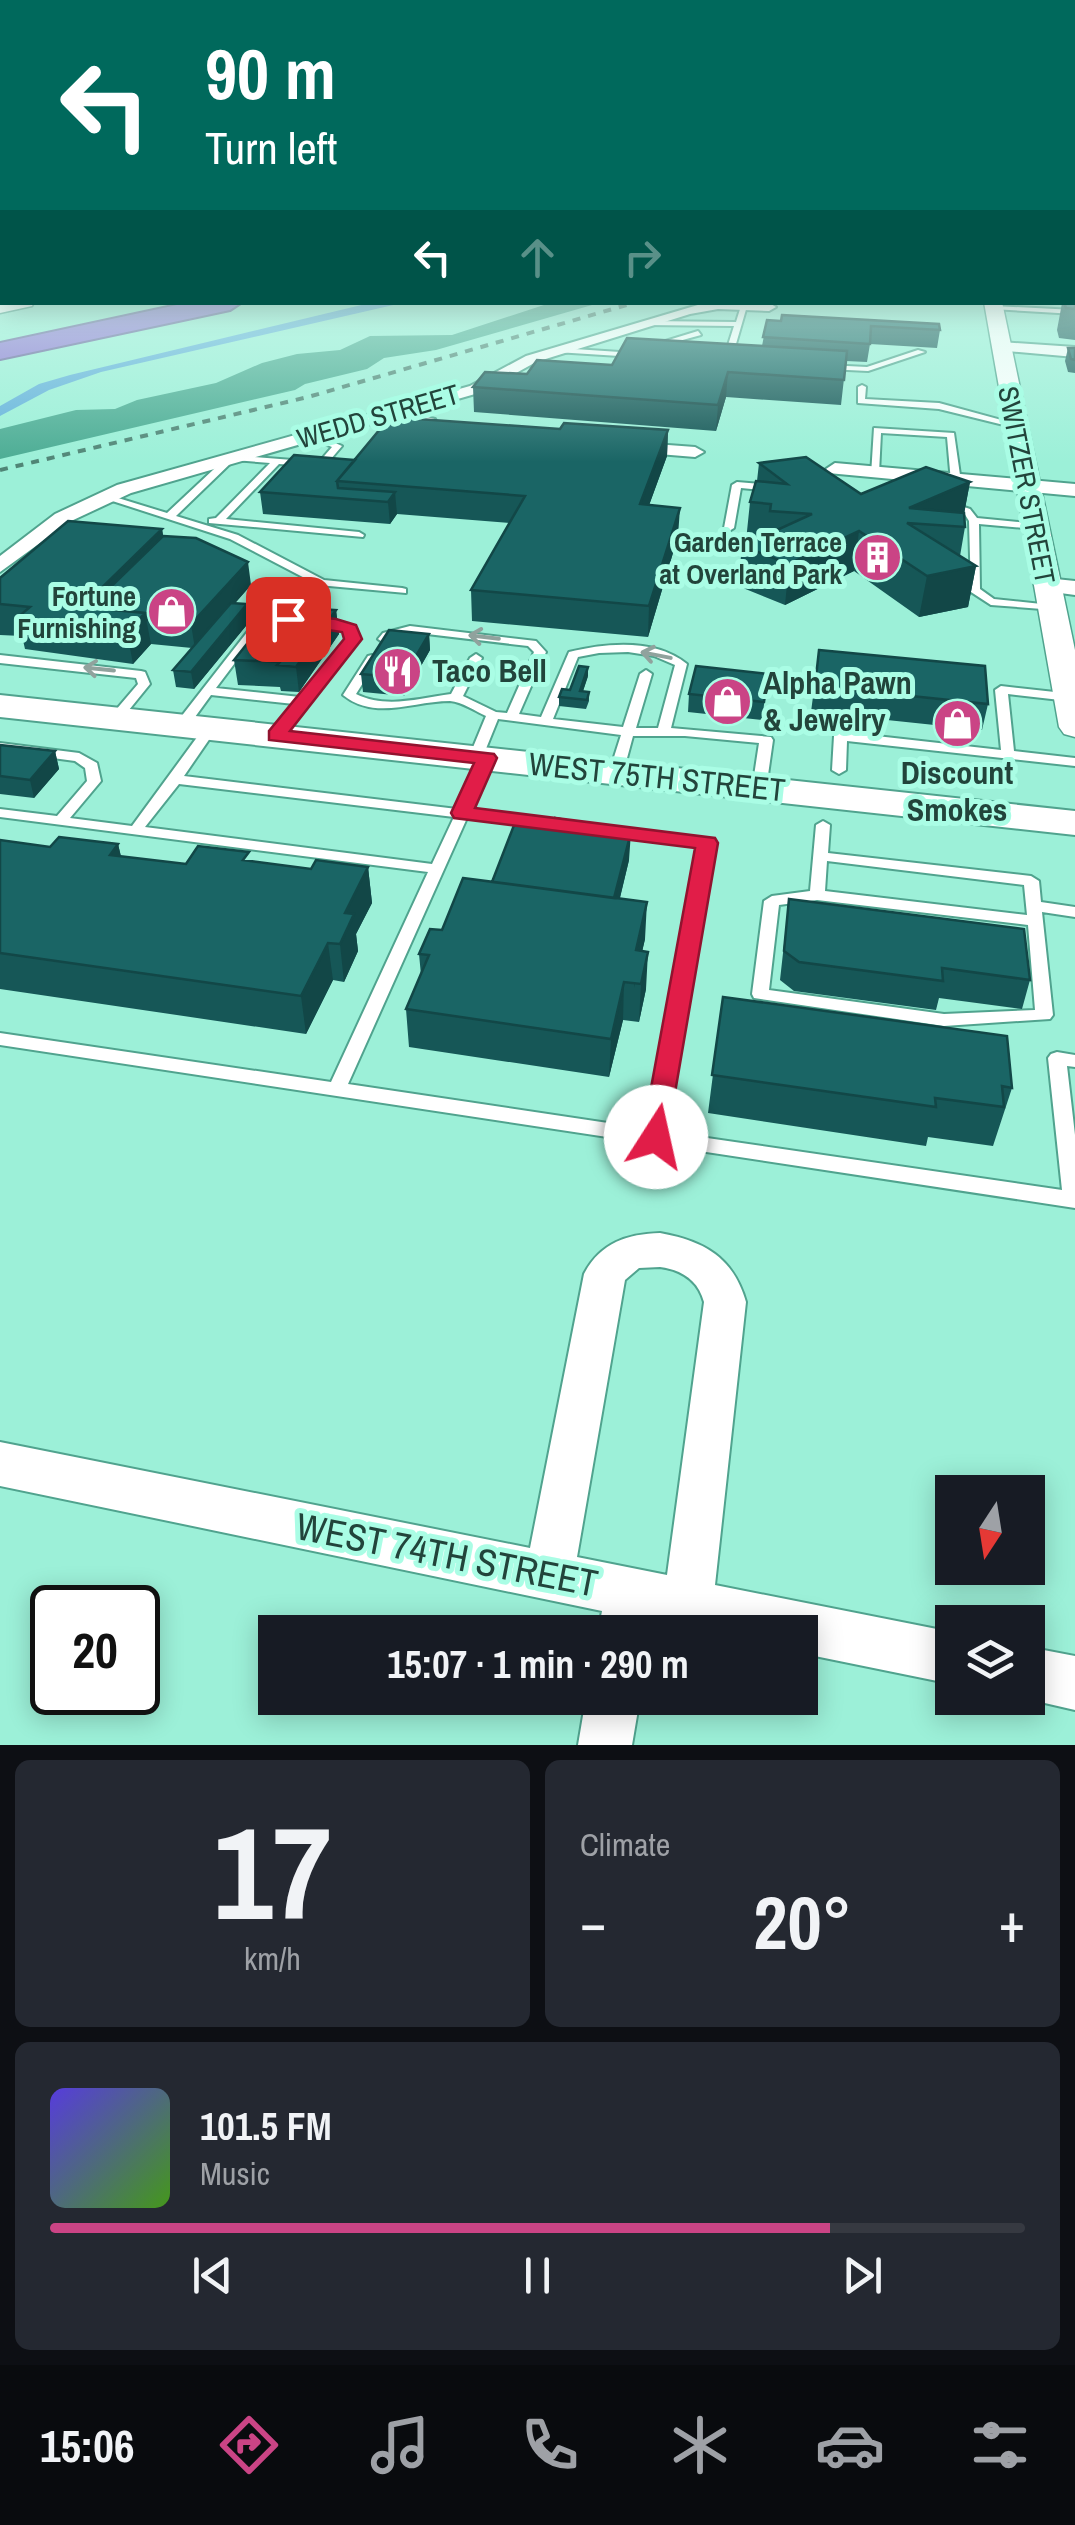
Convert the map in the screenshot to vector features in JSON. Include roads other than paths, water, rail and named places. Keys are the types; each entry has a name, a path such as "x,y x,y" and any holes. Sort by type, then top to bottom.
{"highway":[{"path":"0,337 153,305"},
{"path":"0,354 216,305"},
{"path":"0,319 38,306"}],"main road":[{"name":"WEST 75TH STREET","path":"0,706 116,718 200,715 276,736 1075,823"}],"street":[{"name":"SWITZER STREET","path":"994,305 1072,710"},
{"path":"0,308 38,306"},
{"name":"WEDD STREET","path":"0,566 44,530 105,497 476,389 549,356 647,323 714,309 770,306"},
{"path":"1001,347 1075,352"},
{"path":"356,422 445,428"},
{"path":"616,446 695,452"},
{"path":"836,469 1075,490"},
{"path":"1048,597 1075,588"},
{"path":"548,1576 605,1274 610,1263 626,1253 670,1252 696,1261 717,1279 725,1302 688,1604"},
{"name":"WEST 74TH STREET","path":"0,1464 548,1576 627,1612 688,1604 935,1655"},
{"path":"1045,1677 1075,1683"},
{"path":"605,1745 610,1715"}],"lane":[{"path":"994,305 1075,312"},
{"path":"727,361 744,306"},
{"path":"692,346 714,309 739,324"},
{"path":"623,354 698,333"},
{"path":"816,366 868,370 921,352"},
{"path":"549,356 655,356"},
{"path":"714,360 745,362"},
{"path":"862,386 860,401 939,406 1016,425"},
{"path":"392,412 445,428"},
{"path":"874,473 876,430 951,435 956,482"},
{"path":"170,517 232,457 321,465 338,446 310,436"},
{"path":"218,522 277,461"},
{"path":"729,528 738,485 793,490"},
{"path":"105,497 234,537 322,583 402,591"},
{"path":"941,502 967,511 974,521 975,590 991,602 1048,597"},
{"path":"170,517 358,535"},
{"path":"974,521 1035,526"},
{"path":"44,530 63,533"},
{"path":"136,830 175,779 200,715 252,634 288,619"},
{"path":"276,736 353,639 350,629 304,621"},
{"path":"511,718 540,652 532,643 410,629 387,635 349,695 363,704 383,706 456,697 493,716 628,732 766,740 759,788"},
{"path":"545,722 573,654 595,647 668,655 681,664 663,732"},
{"path":"456,697 476,658"},
{"path":"0,659 141,675 144,684 116,718"},
{"path":"616,773 646,674"},
{"path":"1008,754 1002,690 1072,710"},
{"path":"200,715 304,701"},
{"path":"336,1090 462,813 493,716"},
{"path":"839,770 841,736 1075,762"},
{"path":"0,747 78,757 92,766 94,781 60,821"},
{"path":"175,779 556,825"},
{"path":"0,813 436,869"},
{"path":"817,895 823,825"},
{"path":"594,829 707,843 656,1137"},
{"path":"820,856 1031,881 1034,914 1044,1015 944,1020 760,994 772,901 817,895 1034,914 1075,912"},
{"path":"0,1039 1074,1200 1057,1058 1075,1060"}],"water":[{"path":"362,305 393,305 101,372 49,390 0,416 0,406 39,384"}],"railway":[{"path":"0,470 308,397 627,305"}],"place":[{"name":"Garden Terrace at Overland Park","path":"877,558"},
{"name":"Fortune Furnishing","path":"171,612"},
{"name":"Taco Bell","path":"397,671"},
{"name":"Alpha Pawn & Jewelry","path":"728,701"},
{"name":"Discount Smokes","path":"957,723"}]}
